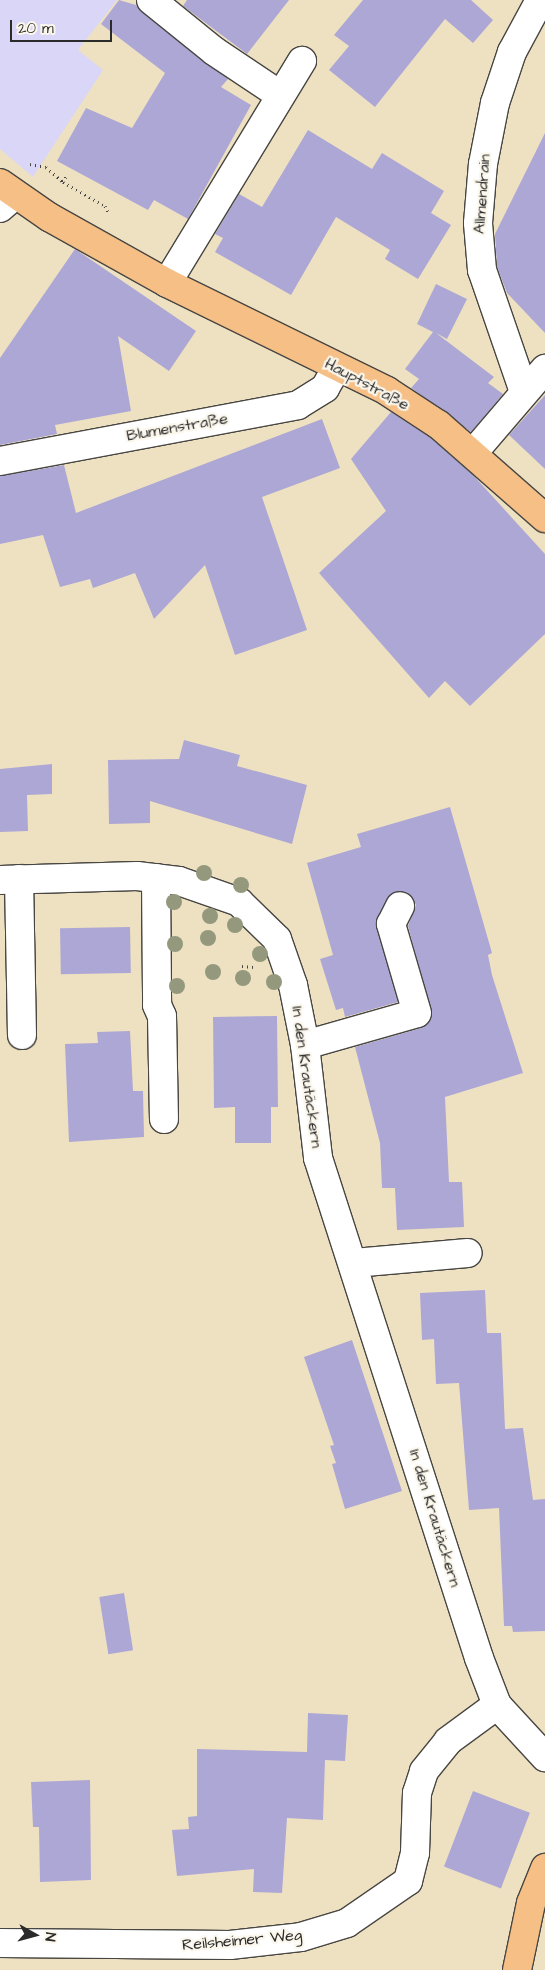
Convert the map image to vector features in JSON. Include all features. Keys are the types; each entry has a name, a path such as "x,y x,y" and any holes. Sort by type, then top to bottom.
{"main road":[{"name":"Hauptstraße","path":"5,195 167,283 387,391 473,453 545,518"},
{"path":"517,1970 529,1910 545,1868"}],"street":[{"path":"151,0 214,51 280,95"},
{"name":"Allmendrain","path":"524,392 482,270 478,214 495,103 512,52 540,0"},
{"path":"167,283 302,61"},
{"name":"Blumenstraße","path":"0,461 298,405 318,394 337,367"},
{"path":"473,453 545,369"},
{"path":"156,878 156,1005 162,1016 164,1119"},
{"name":"In den Krautäckern","path":"22,1035 9,880 156,878 228,896 269,928 289,969 305,1046 318,1158 354,1263 497,1705 545,1757"},
{"path":"305,1046 417,1012 391,924 400,906"},
{"path":"354,1263 468,1253"},
{"name":"Reilsheimer Weg","path":"0,1943 230,1944 302,1937 347,1923 408,1880 415,1853 417,1793 424,1771 448,1741 497,1705"}],"path":[{"path":"23,163 46,167 63,182 105,206"},
{"path":"63,182 66,176"}],"shaded area":[{"path":"0,0 117,0 78,50 103,70 33,177 0,149"}],"building":[{"path":"119,0 136,5 228,79 221,87 251,105 188,219 154,200 148,210 57,161 86,108 132,128 165,73 101,24"},
{"path":"187,0 289,0 247,54 183,6"},
{"path":"363,0 471,0 493,20 473,43 445,19 375,107 329,70 349,46 334,35"},
{"path":"308,130 372,169 382,153 444,191 431,213 451,225 418,279 385,259 390,250 336,217 291,295 215,252 223,238 215,234 239,194 262,207"},
{"path":"545,133 545,333 507,293 497,267 495,234"},
{"path":"75,249 196,331 169,371 118,336 131,411 55,425 57,434 0,445 0,358"},
{"path":"436,284 467,299 447,339 436,333 494,377 488,383 503,394 471,432 411,388 419,379 405,369 433,332 417,324"},
{"path":"545,395 545,469 509,435"},
{"path":"391,412 430,437 473,475 545,554 545,634 470,706 445,681 429,698 319,573 386,511 351,459"},
{"path":"322,419 340,468 262,497 307,630 235,655 205,565 154,619 135,573 93,588 90,579 60,587 43,535 0,544 0,476 64,465 76,513"},
{"path":"184,740 240,755 237,766 307,785 292,844 150,801 150,823 109,824 108,760 179,759"},
{"path":"52,764 52,794 27,795 28,831 0,832 0,769"},
{"path":"450,807 492,953 488,955 492,975 523,1073 445,1097 449,1182 462,1182 464,1227 397,1230 395,1188 382,1188 380,1143 355,1047 421,1028 432,1017 408,926 416,905 407,892 392,893 377,918 398,1002 345,1017 343,1008 336,1010 320,959 333,955 307,863 361,847 357,834"},
{"path":"130,927 131,973 61,974 60,928"},
{"path":"277,1016 278,1107 271,1107 271,1143 235,1143 235,1107 214,1108 213,1017"},
{"path":"130,1031 133,1091 143,1091 144,1137 69,1142 65,1044 98,1043 97,1032"},
{"path":"485,1290 487,1333 501,1333 505,1429 523,1428 533,1500 545,1499 545,1631 513,1632 512,1626 504,1626 499,1508 469,1510 459,1383 436,1384 434,1339 422,1340 420,1293"},
{"path":"352,1340 402,1491 345,1509 332,1464 336,1463 330,1446 334,1445 304,1357"},
{"path":"124,1593 133,1650 108,1654 99,1597"},
{"path":"308,1713 348,1715 345,1761 325,1760 323,1820 287,1818 282,1893 253,1892 254,1869 177,1876 172,1830 189,1829 188,1817 197,1816 197,1749 307,1752"},
{"path":"90,1780 91,1880 40,1882 39,1827 33,1827 31,1782"},
{"path":"473,1791 530,1813 501,1888 444,1867"}]}
